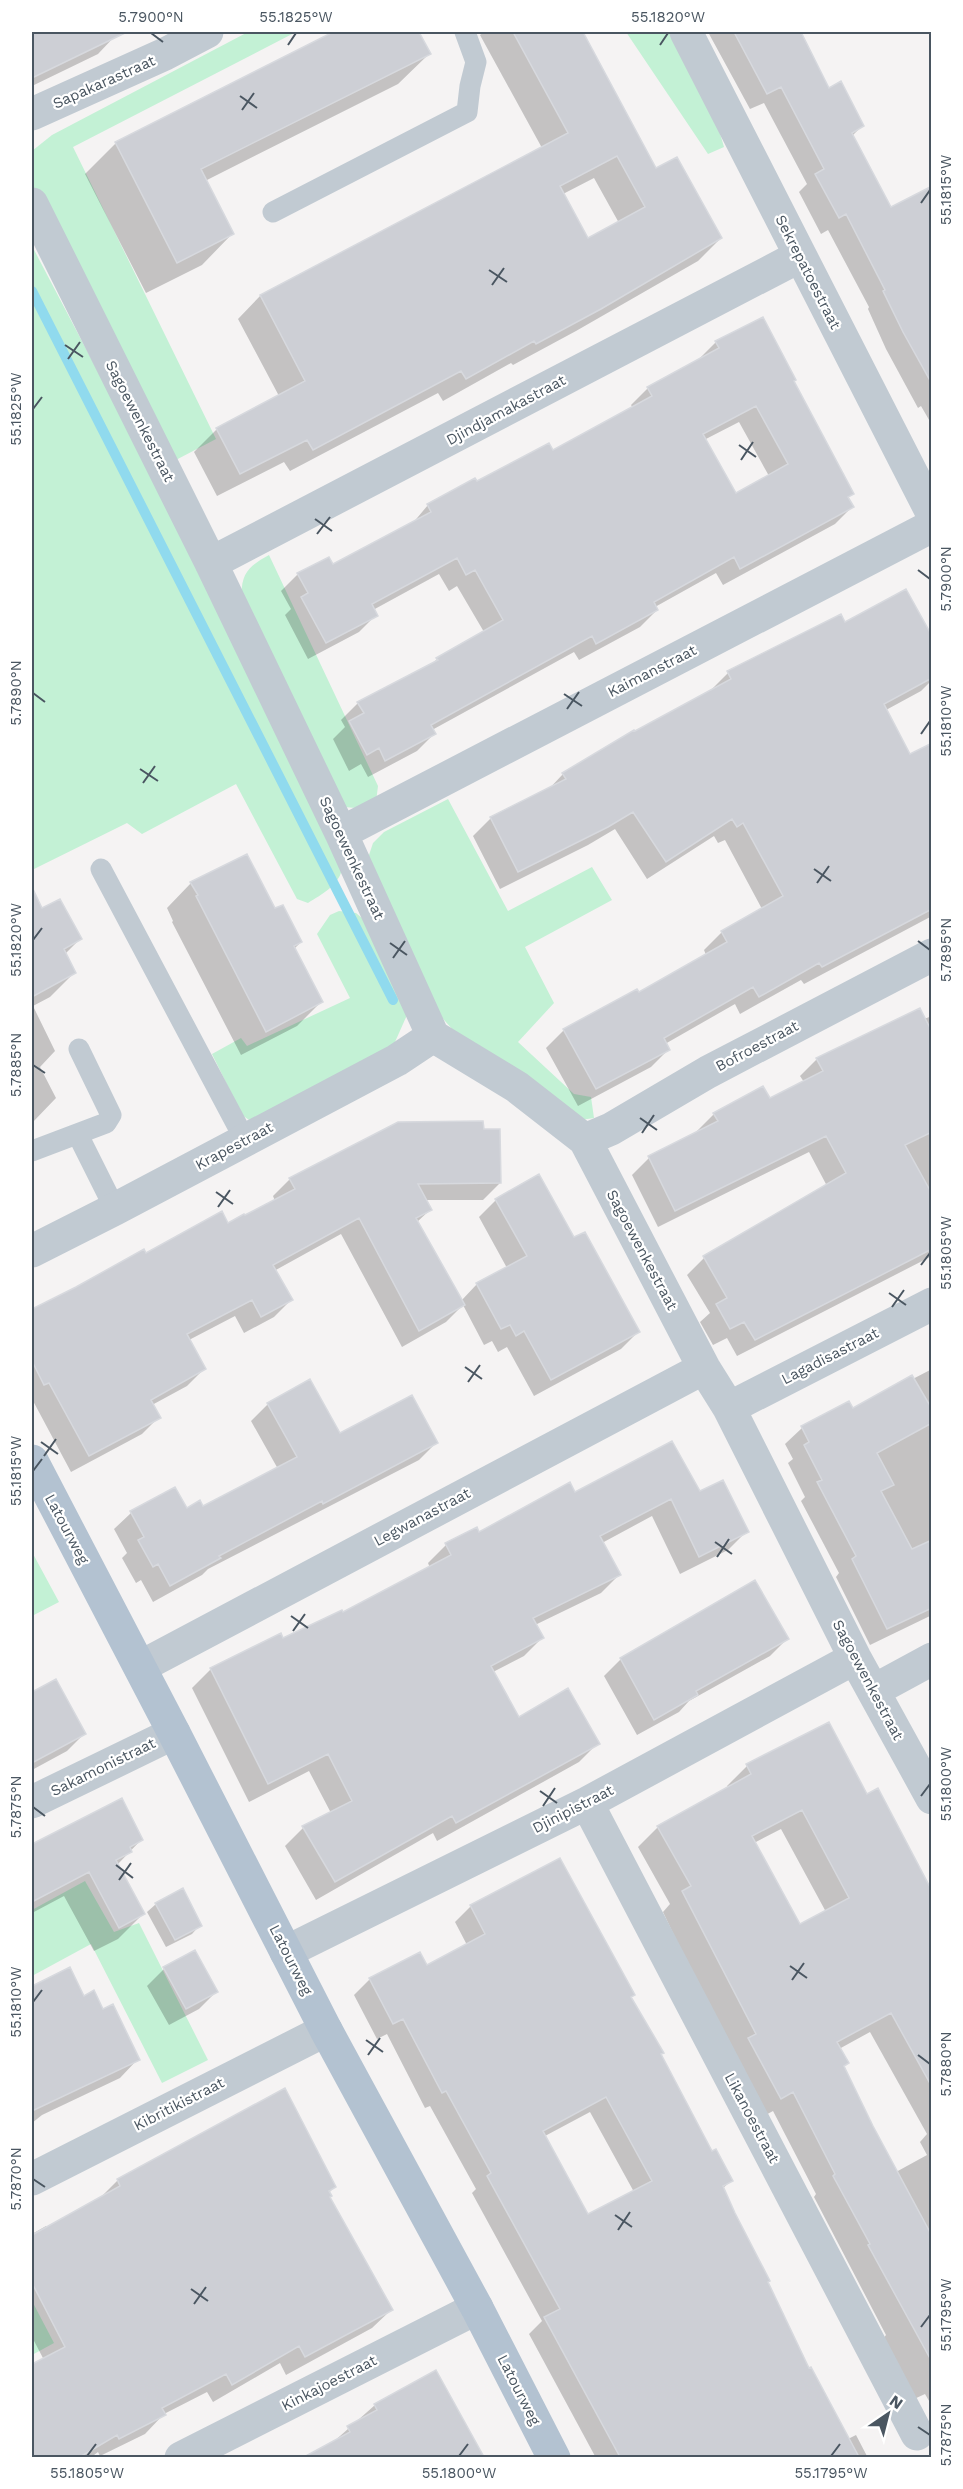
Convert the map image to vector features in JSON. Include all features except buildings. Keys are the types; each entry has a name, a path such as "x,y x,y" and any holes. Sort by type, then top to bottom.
{"main road":[{"name":"Latourweg","path":"32,1461 140,1666 326,2030 477,2308 554,2457"}],"street":[{"name":"Sapakarastraat","path":"32,114 161,43 207,32"},
{"name":"Sekrepatoestraat","path":"686,32 932,513"},
{"name":"Sagoewenkestraat","path":"32,204 211,563 341,833 433,1036 517,1087 585,1140 704,1368 729,1408 855,1658 932,1798"},
{"name":"Djindjamakastraat","path":"211,563 800,256"},
{"name":"Kaimanstraat","path":"341,833 932,526"},
{"name":"Bofroestraat","path":"585,1140 611,1129 708,1072 932,955"},
{"name":"Krapestraat","path":"32,1251 397,1060 433,1036"},
{"name":"Lagadisastraat","path":"729,1408 932,1304"},
{"name":"Legwanastraat","path":"140,1666 704,1368"},
{"name":"Djinipistraat","path":"286,1952 587,1803 855,1658"},
{"path":"873,1691 932,1659"},
{"name":"Sakamonistraat","path":"32,1802 174,1732"},
{"name":"Likanoestraat","path":"587,1803 917,2433"},
{"name":"Kibritikistraat","path":"32,2179 326,2030"},
{"name":"Kinkajoestraat","path":"181,2457 477,2308"}],"lane":[{"path":"273,212 467,112 476,62 465,32"},
{"path":"101,869 245,1140"},
{"path":"32,1151 106,1123 111,1115 79,1049"},
{"path":"78,1135 115,1209"}],"green space":[{"path":"248,32 296,32 73,147 216,439 172,462 32,190 32,151 52,135"},
{"path":"626,32 673,32 716,120 724,147 708,154"},
{"path":"32,246 200,566 342,870 333,886 308,903 297,899 236,784 142,834 127,823 32,870"},
{"path":"269,555 378,786 376,802 356,808 344,807 242,601 242,585 246,573"},
{"path":"448,799 508,911 592,867 612,900 525,947 554,1003 518,1042 574,1094 591,1097 594,1118 574,1121 461,1039 437,1012 368,858 373,843 384,832"},
{"path":"339,911 356,913 362,918 407,1015 391,1051 252,1122 242,1115 212,1054 241,1038 247,1046 350,998 317,934 330,915"},
{"path":"32,1552 59,1602 32,1616"},
{"path":"85,1881 114,1932 139,1923 208,2060 162,2083 91,1944 32,1976 32,1910"},
{"path":"32,2301 54,2343 32,2355"}],"waterway":[{"path":"32,291 393,1000"}]}
